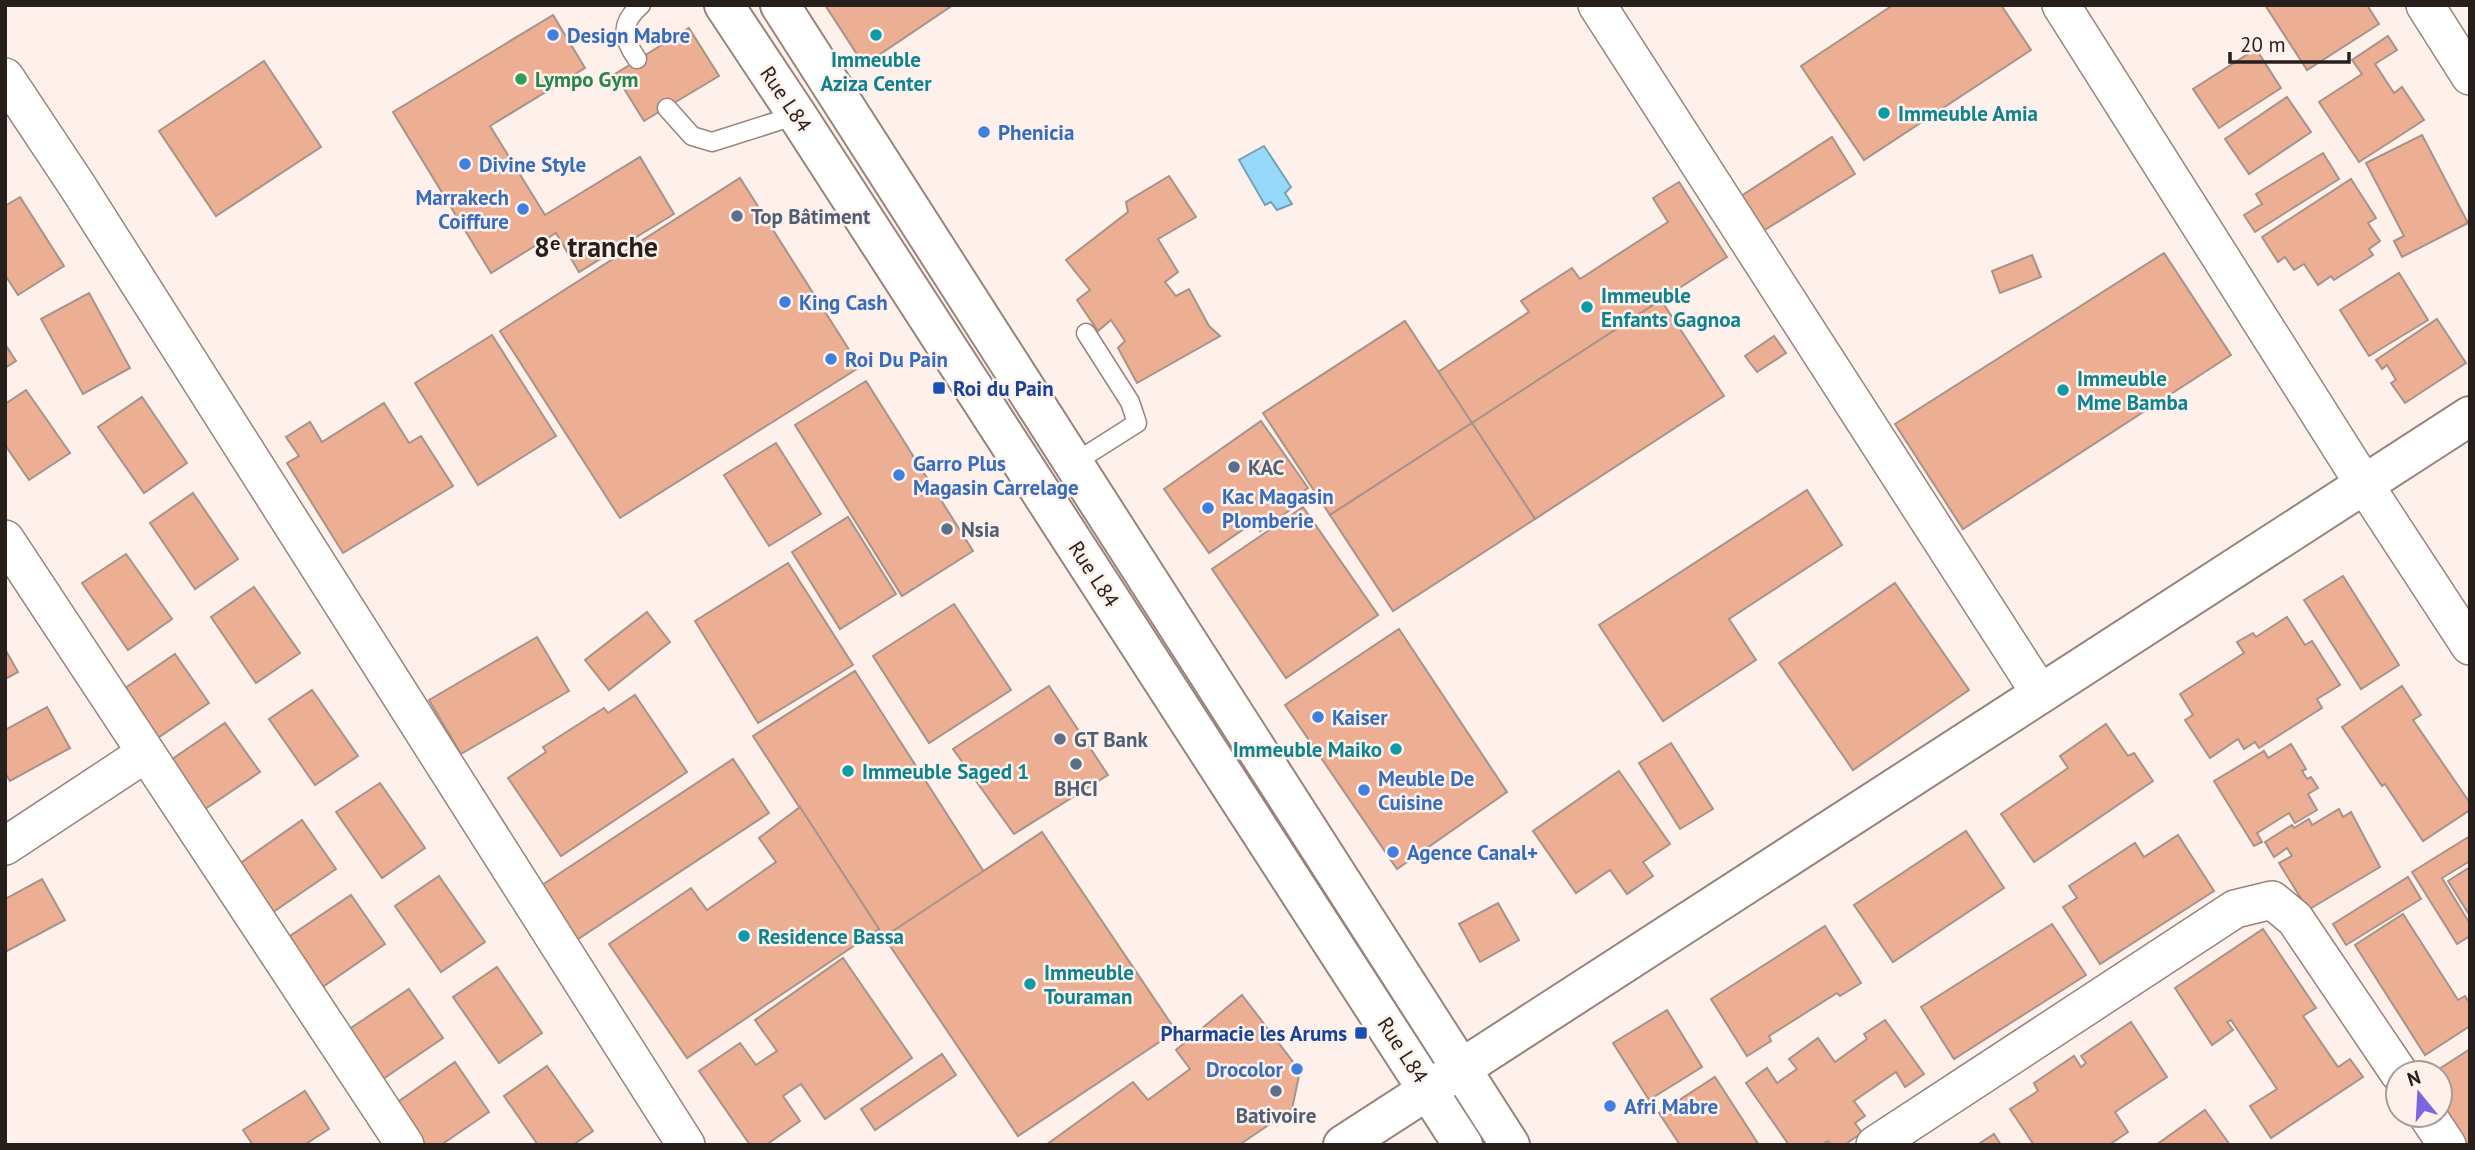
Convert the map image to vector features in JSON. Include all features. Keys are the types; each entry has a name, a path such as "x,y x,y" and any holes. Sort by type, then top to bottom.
{"street":[{"name":"Rue L84","path":"724,5 1463,1145"},
{"name":"Rue L84","path":"780,5 1510,1145"},
{"path":"1597,5 2040,693"},
{"path":"2061,5 2364,484 2470,646"},
{"path":"2425,5 2467,66"},
{"path":"5,78 86,198 686,1145"},
{"path":"1343,1145 2470,416"},
{"path":"9,554 146,753 389,1139"},
{"path":"5,846 146,753"},
{"path":"1875,1145 2235,909 2272,900 2295,919 2390,1059"},
{"path":"2436,1129 2447,1145"}],"lane":[{"path":"636,60 627,45 625,29 631,14 641,5"},
{"path":"667,108 692,136 712,142 797,115"},
{"path":"1074,463 1138,424 1130,402 1086,333"}],"water":[{"path":"1264,146 1291,187 1285,193 1292,204 1277,210 1271,202 1265,205 1239,160"}],"building":[{"name":"Immeuble Aziza Center","path":"825,5 953,5 864,65"},
{"name":"Immeuble Amia","path":"1893,5 2001,5 2031,50 1864,160 1801,66"},
{"path":"2265,5 2367,5 2379,24 2307,70"},
{"path":"553,15 585,68 490,126 545,215 640,157 674,214 579,272 556,233 491,273 393,112"},
{"path":"689,28 719,76 644,121 615,74"},
{"path":"2388,36 2397,50 2375,64 2394,93 2402,87 2424,120 2359,162 2319,102 2362,74 2352,60"},
{"path":"2256,49 2281,88 2219,128 2193,89"},
{"path":"264,61 321,147 216,216 159,131"},
{"path":"2287,97 2311,132 2249,174 2225,139"},
{"path":"2422,135 2468,223 2402,257 2394,241 2404,236 2366,163"},
{"path":"1832,137 1855,174 1763,231 1741,196"},
{"path":"2323,153 2339,179 2255,232 2244,215 2262,204 2256,194"},
{"path":"1169,176 1196,217 1158,239 1178,272 1165,282 1176,296 1189,289 1209,326 1220,336 1137,383 1118,348 1125,341 1111,320 1098,331 1077,300 1090,290 1066,260 1128,212 1126,202"},
{"path":"740,178 860,367 620,518 500,331"},
{"path":"2351,179 2376,218 2368,223 2380,241 2369,249 2373,255 2334,280 2331,276 2318,285 2304,264 2294,270 2285,257 2278,262 2262,237"},
{"name":"Immeuble Enfants Gagnoa","path":"1679,182 1727,257 1472,423 1438,372 1529,312 1521,301 1572,268 1580,279 1668,222 1653,198"},
{"path":"20,197 64,266 18,295 5,275 5,206"},
{"name":"Immeuble Mme Bamba","path":"2164,253 2231,355 1963,529 1895,424"},
{"path":"2032,255 2041,277 2000,293 1992,271"},
{"path":"2399,273 2428,320 2369,356 2340,310"},
{"path":"89,293 130,368 83,394 41,319"},
{"path":"1661,300 1724,396 1535,519 1472,423"},
{"path":"2437,319 2466,363 2405,403 2391,383 2396,380 2387,365 2382,369 2376,360"},
{"path":"1405,321 1472,423 1330,515 1263,413"},
{"path":"492,335 556,436 478,485 415,383"},
{"path":"1774,336 1786,353 1757,372 1745,356"},
{"path":"5,344 16,361 5,368"},
{"path":"866,381 973,551 902,596 795,425"},
{"path":"26,390 70,453 29,480 5,445 5,404"},
{"path":"142,397 187,463 144,493 98,427"},
{"path":"384,403 409,443 421,436 453,486 343,553 287,463 299,456 286,437 310,422 322,442"},
{"path":"1261,421 1308,488 1286,503 1290,510 1260,531 1254,522 1209,553 1164,489"},
{"path":"1472,423 1535,519 1393,611 1330,515"},
{"path":"776,443 821,514 769,546 724,475"},
{"path":"1807,490 1842,545 1729,619 1756,660 1663,721 1599,625"},
{"path":"193,493 238,559 195,589 150,523"},
{"path":"1303,507 1378,615 1286,678 1212,569"},
{"path":"848,517 896,594 840,629 792,552"},
{"path":"126,554 172,619 128,650 82,583"},
{"path":"788,563 853,665 758,723 695,621"},
{"path":"2343,576 2399,665 2361,689 2304,600"},
{"path":"1895,583 1969,690 1853,770 1779,663"},
{"path":"254,587 300,653 256,683 211,617"},
{"path":"954,604 1011,690 929,743 873,656"},
{"path":"647,612 670,642 609,690 585,660"},
{"path":"2287,617 2305,645 2312,641 2340,685 2317,699 2322,708 2259,748 2255,742 2244,749 2238,739 2210,758 2185,720 2193,715 2180,694 2244,653 2237,642 2253,633 2256,637"},
{"name":"Immeuble Maiko","path":"1399,629 1507,792 1397,869 1285,705"},
{"path":"537,637 569,691 461,754 429,700"},
{"path":"5,649 18,672 5,679"},
{"path":"175,654 209,703 146,746 112,697"},
{"name":"Immeuble Saged 1","path":"855,671 984,872 884,937 753,736"},
{"path":"1049,686 1108,775 1014,834 953,749"},
{"path":"2402,686 2421,715 2413,720 2470,803 2470,810 2423,841 2342,727"},
{"path":"312,690 358,756 315,785 269,719"},
{"path":"635,695 687,772 561,856 508,778 546,752 543,747 604,708 608,713"},
{"path":"47,707 70,748 10,781 5,773 5,730"},
{"path":"225,723 260,772 196,815 162,766"},
{"path":"2106,724 2128,756 2134,753 2153,781 2034,862 2001,814 2068,768 2060,756"},
{"path":"1671,743 1713,809 1680,829 1639,763"},
{"path":"2291,744 2306,769 2302,771 2307,779 2311,777 2318,788 2308,794 2317,810 2295,823 2289,813 2257,833 2262,842 2254,846 2214,781 2264,751 2268,758"},
{"path":"733,759 769,813 572,943 536,889"},
{"path":"1619,771 1670,844 1643,862 1653,876 1627,894 1610,870 1576,893 1533,831"},
{"path":"380,783 425,848 382,878 336,812"},
{"name":"Residence Bassa","path":"800,807 879,929 687,1058 609,944 691,888 707,910 776,862 759,838"},
{"path":"2339,809 2343,817 2351,812 2380,867 2308,910 2279,863 2292,856 2287,848 2274,857 2265,842 2292,825 2294,828 2309,819 2312,825"},
{"path":"302,820 336,869 273,912 239,864"},
{"path":"1966,831 2004,888 1893,962 1854,905"},
{"name":"Immeuble Touraman","path":"1042,832 1176,1031 1018,1136 884,937"},
{"path":"2178,835 2214,891 2100,964 2063,907 2077,898 2069,886 2135,843 2144,857"},
{"path":"2470,836 2470,861 2442,878 2470,924 2470,936 2457,944 2412,872"},
{"path":"2470,867 2470,916 2448,881"},
{"path":"439,876 485,942 441,972 395,906"},
{"path":"2408,877 2421,899 2346,945 2333,924"},
{"path":"42,879 65,920 5,952 5,899"},
{"path":"351,895 385,944 321,988 287,938"},
{"path":"1498,903 1519,940 1480,962 1459,924"},
{"path":"2403,914 2458,1000 2465,996 2470,1004 2470,1026 2425,1055 2355,945"},
{"path":"2052,924 2086,975 1954,1059 1921,1007"},
{"path":"1825,926 1861,983 1840,996 1837,993 1769,1036 1771,1041 1747,1056 1711,999"},
{"path":"2263,929 2316,1008 2303,1016 2338,1067 2350,1059 2363,1077 2271,1138 2250,1106 2277,1089 2231,1020 2227,1022 2233,1030 2212,1045 2175,988"},
{"path":"843,958 912,1058 825,1119 801,1084 783,1096 800,1121 766,1145 750,1145 699,1071 740,1043 756,1065 777,1051 755,1020"},
{"path":"497,967 542,1033 499,1063 453,997"},
{"path":"409,989 443,1038 380,1081 345,1032"},
{"path":"1242,995 1300,1071 1292,1109 1239,1145 1046,1145 1133,1082 1148,1100 1190,1069 1176,1050"},
{"path":"1667,1010 1702,1067 1649,1100 1613,1043"},
{"path":"1885,1020 1924,1074 1905,1087 1896,1072 1854,1101 1865,1116 1855,1123 1862,1133 1844,1145 1831,1145 1828,1141 1822,1145 1789,1145 1746,1083 1767,1068 1777,1083 1797,1069 1789,1059 1818,1038 1835,1062 1867,1039 1864,1034"},
{"path":"2131,1022 2167,1077 2115,1112 2128,1132 2109,1145 2034,1145 2010,1109 2038,1091 2034,1083 2074,1056 2081,1067 2086,1063 2081,1056"},
{"path":"2470,1049 2470,1142 2465,1145 2453,1129 2454,1059"},
{"path":"942,1054 956,1075 875,1130 861,1109"},
{"path":"455,1062 489,1112 441,1145 419,1145 392,1106"},
{"path":"547,1066 593,1131 573,1145 538,1145 504,1096"},
{"path":"1715,1077 1759,1145 1680,1145 1659,1113"},
{"path":"305,1091 329,1129 304,1145 253,1145 243,1130"},
{"path":"2205,1110 2230,1145 2156,1145"},
{"path":"1994,1134 2001,1145 1977,1145"}],"place":[{"name":"Design Mabre","path":"553,35"},
{"name":"Immeuble Aziza Center","path":"876,35"},
{"name":"Lympo Gym","path":"521,79"},
{"name":"Immeuble Amia","path":"1884,113"},
{"name":"Phenicia","path":"984,132"},
{"name":"Divine Style","path":"465,164"},
{"name":"Marrakech Coiffure","path":"523,209"},
{"name":"Top Bâtiment","path":"737,216"},
{"name":"King Cash","path":"785,302"},
{"name":"Immeuble Enfants Gagnoa","path":"1587,307"},
{"name":"Roi Du Pain","path":"831,359"},
{"name":"Roi du Pain","path":"939,388"},
{"name":"Immeuble Mme Bamba","path":"2063,390"},
{"name":"KAC","path":"1234,467"},
{"name":"Garro Plus Magasin Carrelage","path":"899,475"},
{"name":"Kac Magasin Plomberie","path":"1208,508"},
{"name":"Nsia","path":"947,529"},
{"name":"Kaiser","path":"1318,717"},
{"name":"GT Bank","path":"1060,739"},
{"name":"Immeuble Maiko","path":"1396,749"},
{"name":"BHCI","path":"1076,764"},
{"name":"Immeuble Saged 1","path":"848,771"},
{"name":"Meuble De Cuisine","path":"1364,790"},
{"name":"Agence Canal+","path":"1393,852"},
{"name":"Residence Bassa","path":"744,936"},
{"name":"Immeuble Touraman","path":"1030,984"},
{"name":"Pharmacie les Arums","path":"1361,1033"},
{"name":"Drocolor","path":"1297,1069"},
{"name":"Bativoire","path":"1276,1091"},
{"name":"Afri Mabre","path":"1610,1106"}],"district":[{"name":"8ᵉ tranche","path":"596,246"}]}
